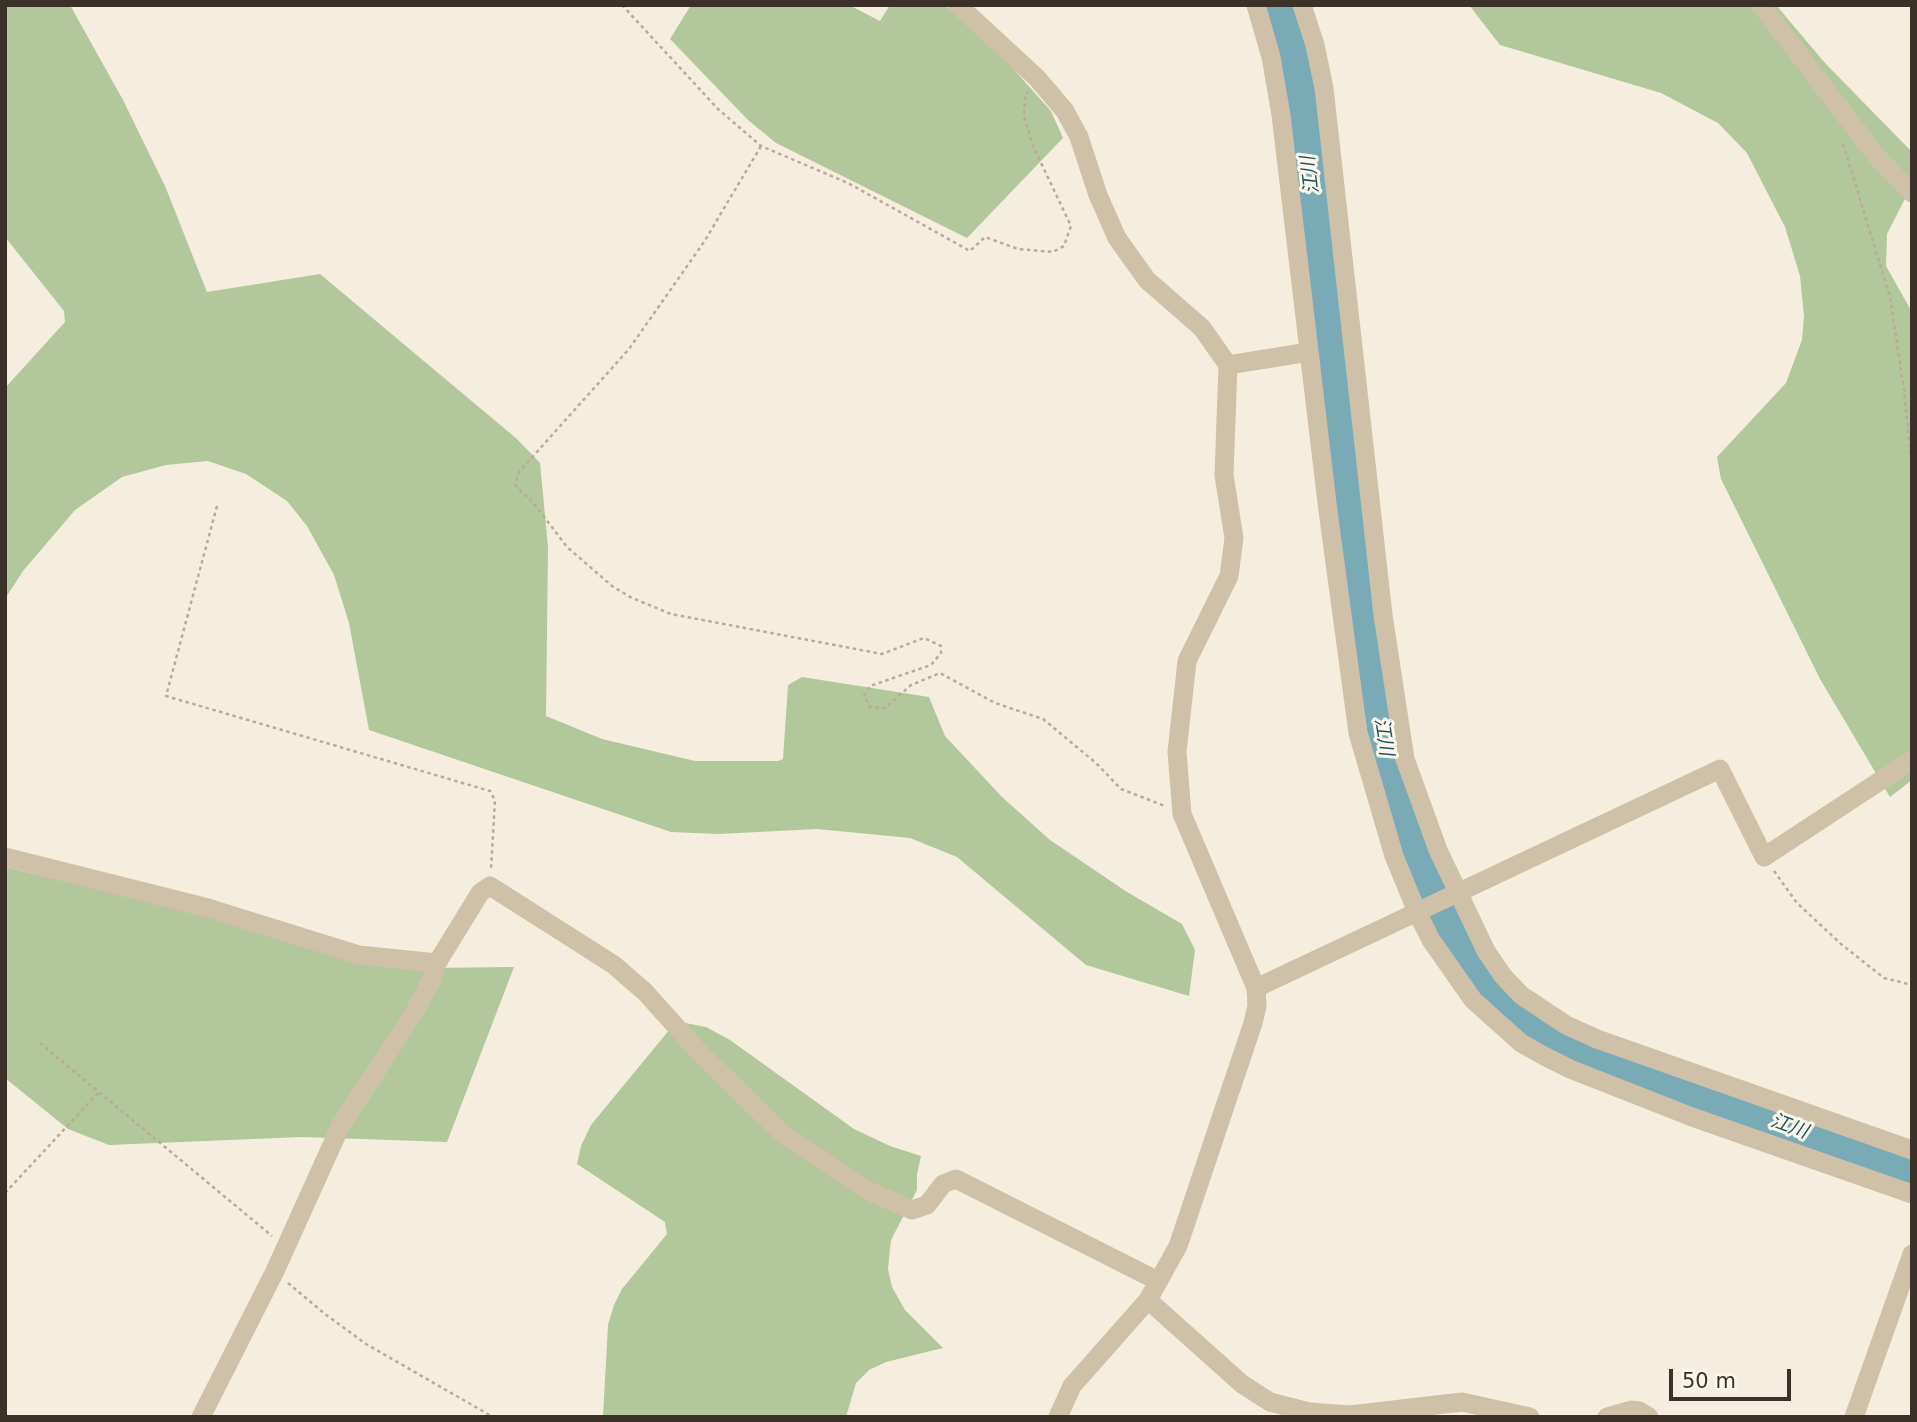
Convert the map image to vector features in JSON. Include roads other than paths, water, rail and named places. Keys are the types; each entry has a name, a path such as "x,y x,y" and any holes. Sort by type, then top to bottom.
{"street":[{"path":"958,5 1037,78 1065,111 1079,137 1098,195 1117,238 1147,280 1202,328 1228,365 1224,475 1234,538 1229,576 1187,661 1177,752 1182,814 1256,988 1253,1023 1178,1246 1148,1300 1072,1386 1058,1417"},
{"path":"1256,5 1271,57 1281,115 1359,733 1394,856 1431,940 1473,1000 1521,1043 1544,1056 1692,1117 1912,1194"},
{"path":"1302,5 1315,45 1324,88 1383,615 1405,759 1454,895 1503,976 1537,1008 1566,1025 1597,1039 1912,1150"},
{"path":"1762,5 1878,159 1912,192"},
{"path":"1228,365 1309,352"},
{"path":"1256,988 1720,769 1764,857 1912,760"},
{"path":"5,858 208,908 359,955 437,963"},
{"path":"201,1417 275,1271 341,1125 414,1013 433,977 437,963 480,893 490,886 614,965 645,992 700,1054 783,1134 867,1189 912,1210 927,1205 943,1184 956,1179 1158,1281"},
{"path":"1854,1417 1912,1254"},
{"path":"1148,1300 1242,1384 1270,1402 1309,1412 1350,1415 1462,1402 1530,1417"},
{"path":"1607,1417 1631,1410 1649,1417"}],"waterway":[{"name":"江川","path":"1279,5 1296,62 1357,559 1387,763 1411,843 1444,916 1476,971 1497,996 1532,1028 1550,1039 1716,1103 1912,1173"}]}
